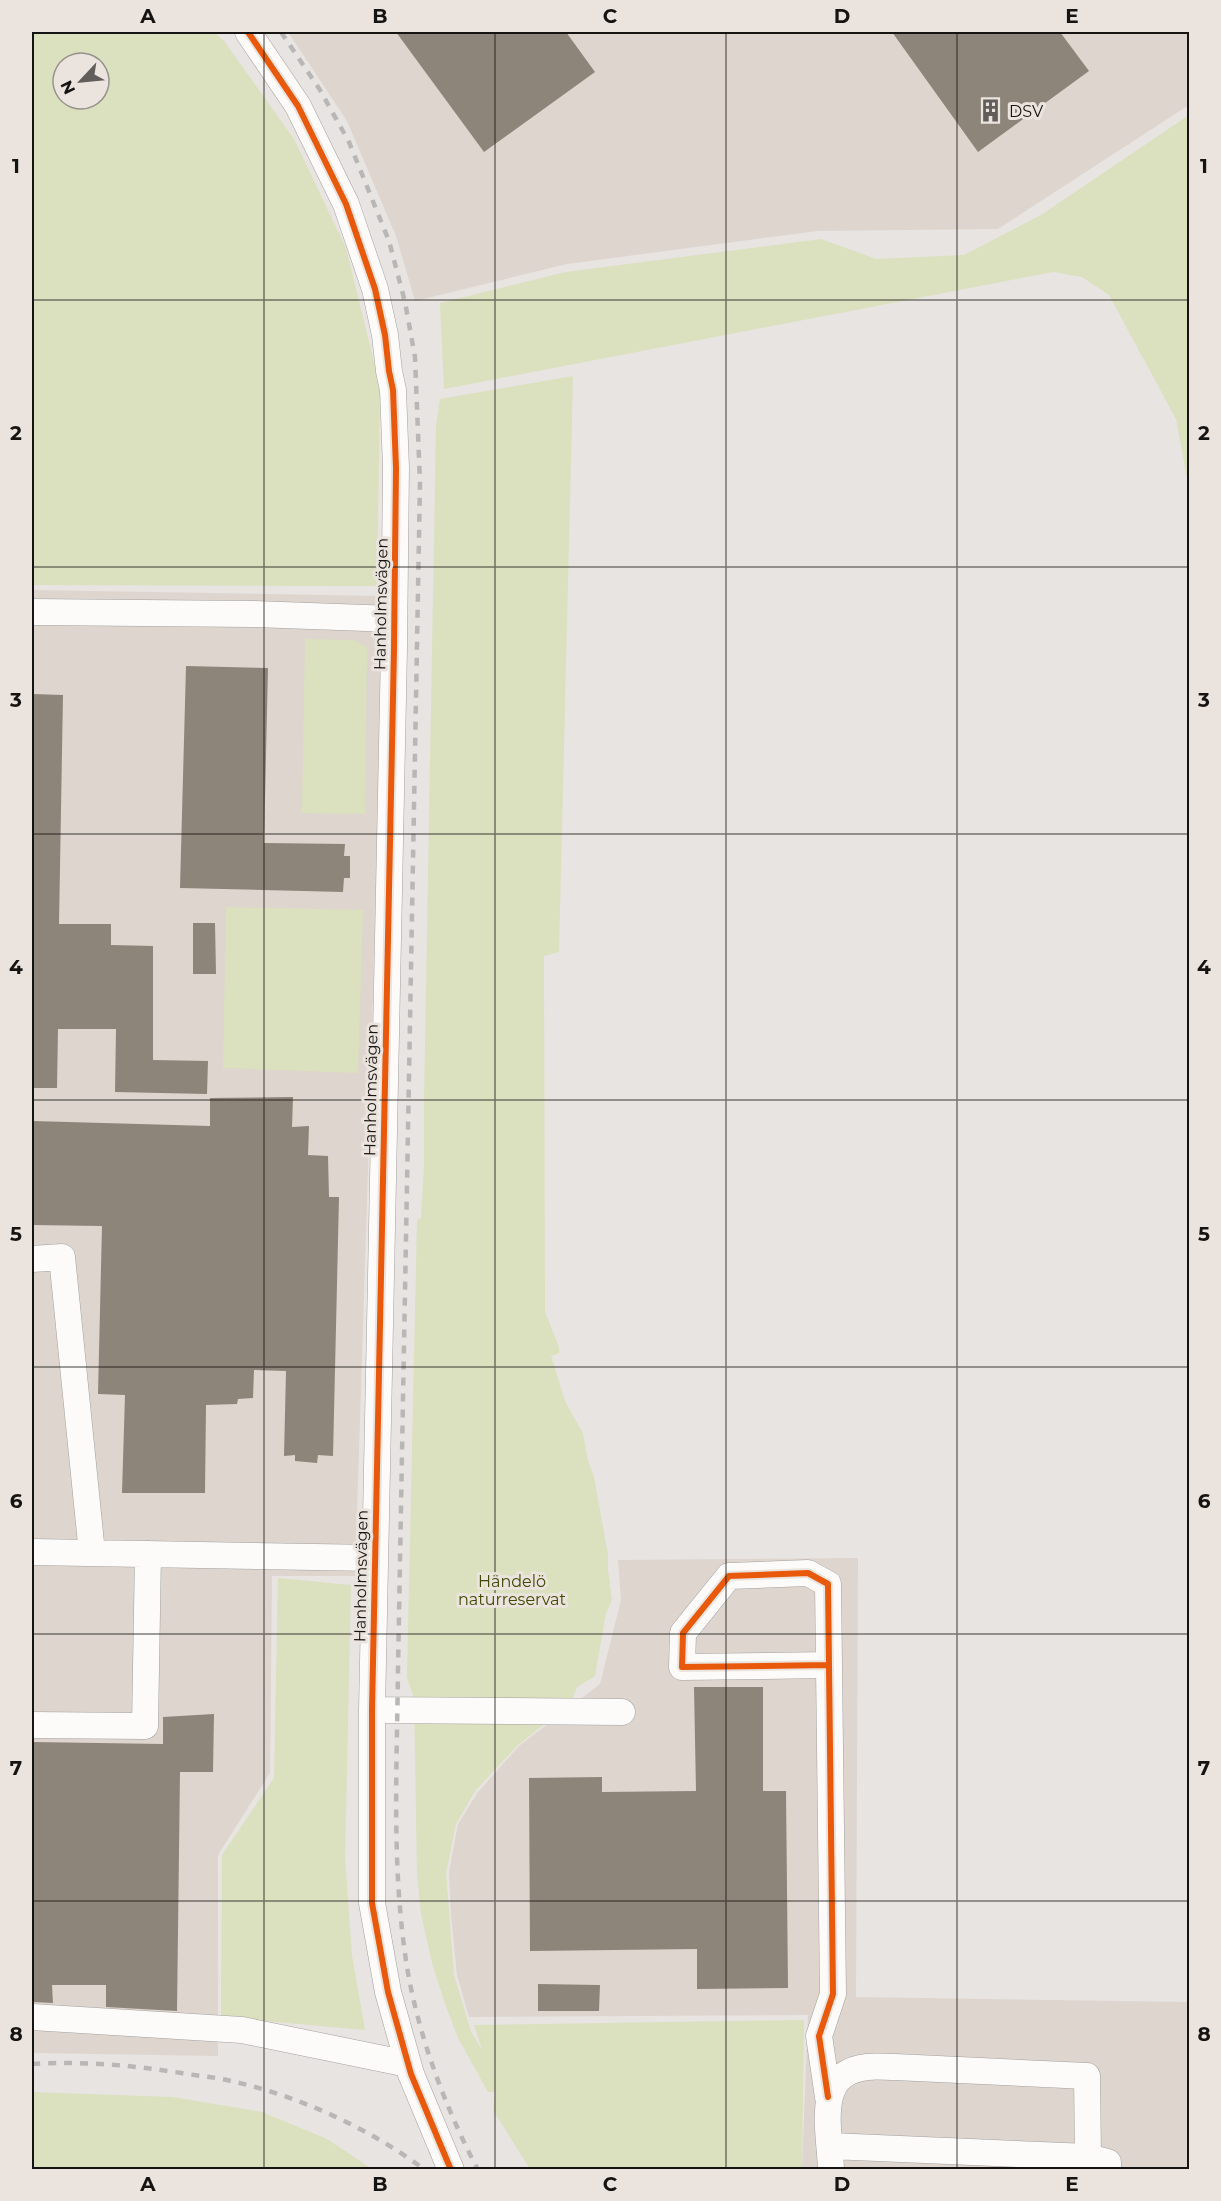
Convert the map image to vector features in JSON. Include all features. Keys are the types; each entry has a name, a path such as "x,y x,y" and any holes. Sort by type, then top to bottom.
{"street":[{"name":"Hanholmsvägen","path":"248,32 298,106 346,204 375,290 385,335 388,371 393,390 396,468 394,619 372,1710 372,1903 388,1992 408,2064 452,2169"},
{"path":"32,612 253,614 394,619"},
{"path":"32,1259 62,1257 92,1553"},
{"path":"32,1552 375,1558"},
{"path":"32,1725 145,1726 148,1554"},
{"path":"828,2097 835,2083 846,2072 867,2067 1087,2076 1098,2163 830,2158 828,2097 819,2036 833,1994 829,1665 828,1584 808,1573 729,1576 682,1633 682,1667 829,1665"},
{"path":"372,1710 622,1712"},
{"path":"32,2017 242,2030 408,2064"}],"shaded area":[{"path":"288,32 1189,32 1189,105 998,229 818,231 567,264 415,301 396,236 347,121"},
{"path":"32,590 383,596 355,1576 272,1576 270,1773 218,1855 218,2056 32,2053"},
{"path":"858,1558 856,1997 1189,2002 1189,2169 802,2169 808,2015 469,2017 457,1975 451,1914 449,1872 458,1824 478,1792 519,1746 600,1684 621,1600 618,1560"}],"green space":[{"path":"32,32 214,32 224,41 294,139 346,248 380,387 377,586 32,585"},
{"path":"1189,115 1189,489 1176,419 1109,295 1082,277 1053,272 444,389 440,303 566,272 821,239 876,259 964,255 1041,215"},
{"name":"Händelö naturreservat","path":"573,376 559,952 544,956 545,1312 559,1347 559,1353 551,1356 565,1401 583,1434 588,1461 594,1477 608,1555 612,1600 606,1613 595,1676 577,1687 571,1703 518,1745 475,1791 456,1824 446,1873 454,1975 471,2032 482,2050 474,2025 804,2020 802,2169 530,2169 493,2110 495,2092 488,2092 458,2038 432,1963 421,1914 417,1874 414,1698 407,1678 417,1220 421,1218 424,1167 436,427 440,399"},
{"path":"305,639 354,640 367,647 365,814 302,813"},
{"path":"226,907 363,910 358,1073 223,1068"},
{"path":"278,1578 351,1585 345,1858 352,1956 365,2030 221,2017 222,1855 274,1778"},
{"path":"32,2092 172,2097 262,2112 327,2139 372,2169 32,2169"}],"building":[{"path":"396,32 566,32 595,72 484,152"},
{"name":"DSV","path":"892,32 1060,32 1089,71 978,152"},
{"path":"186,666 268,668 264,843 345,844 344,856 350,856 350,878 344,878 343,892 180,888"},
{"path":"32,694 63,695 59,924 111,924 111,945 153,946 153,1060 208,1061 207,1094 115,1092 116,1029 58,1029 57,1088 32,1088"},
{"path":"193,923 215,923 216,974 193,974"},
{"path":"293,1097 292,1127 309,1126 308,1155 328,1156 329,1197 339,1197 333,1456 318,1455 317,1463 295,1461 295,1455 284,1456 286,1371 254,1370 253,1398 238,1399 237,1404 206,1405 205,1493 122,1493 125,1395 98,1394 102,1226 32,1225 32,1121 210,1126 210,1098"},
{"path":"694,1687 763,1687 763,1791 786,1791 788,1988 697,1989 697,1949 530,1951 529,1778 602,1777 602,1792 696,1791"},
{"path":"214,1714 213,1772 180,1772 177,2011 106,2007 106,1985 52,1985 53,2003 32,2002 32,1742 163,1744 163,1717"},
{"path":"538,1984 600,1985 599,2011 538,2011"}],"railway":[{"path":"281,32 320,90 349,142 389,241 405,302 415,357 420,483 396,1783 397,1859 403,1935 413,1998 427,2049 445,2099 478,2170"},
{"path":"32,2064 89,2063 125,2066 219,2078 257,2087 308,2105 357,2127 381,2140 425,2170"}],"cycle path":[{"path":"248,32 298,106 346,204 375,289 393,390 396,468 394,649 372,1710 372,1903 388,1992 411,2074 451,2170"},
{"path":"828,2097 819,2036 833,1994 828,1584 808,1573 729,1576 683,1633 682,1667 829,1665"}],"place":[{"name":"DSV","path":"991,111"}]}
